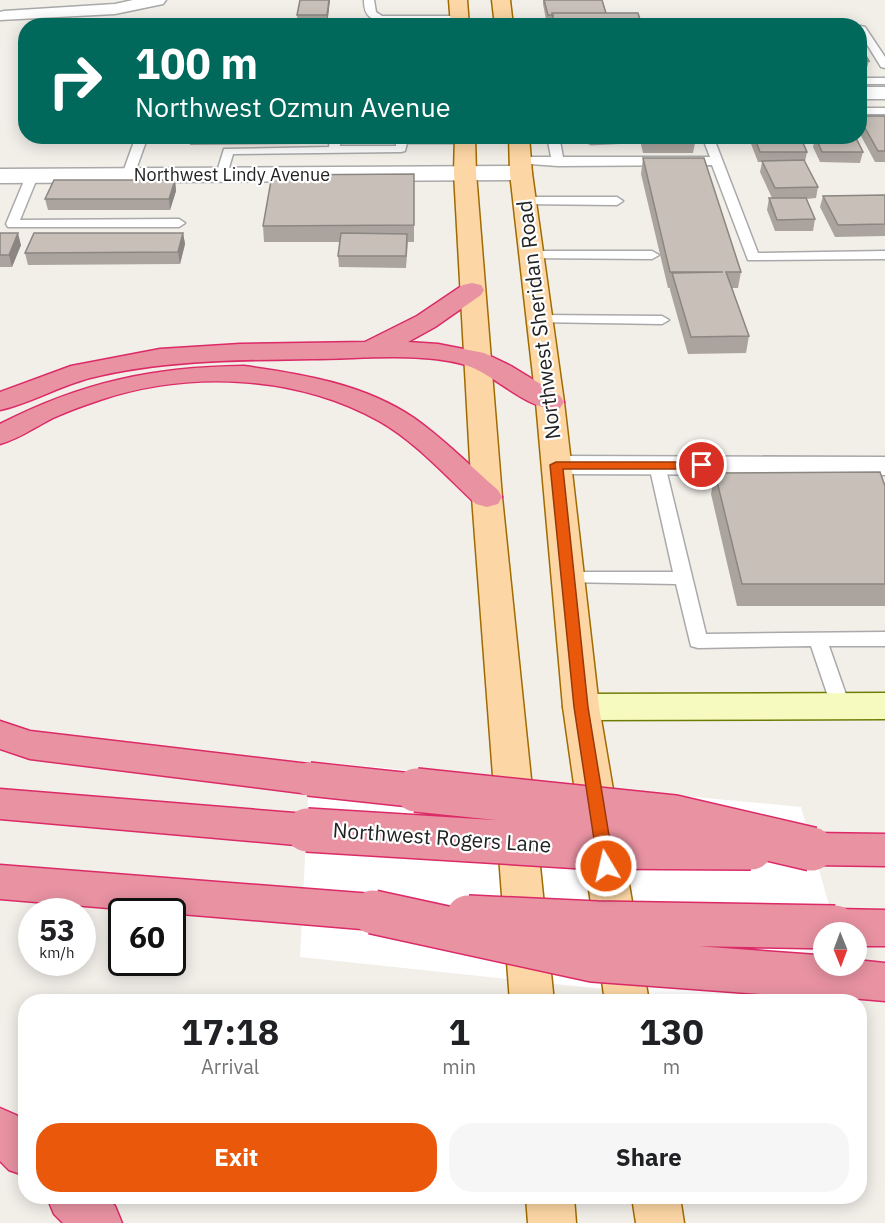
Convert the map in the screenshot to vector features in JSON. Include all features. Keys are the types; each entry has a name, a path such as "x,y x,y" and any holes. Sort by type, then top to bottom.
{"highway":[{"path":"362,350 399,338 435,317 472,290"},
{"path":"0,402 58,377 127,360 207,352 362,350 405,350 477,359 550,402"},
{"path":"0,435 30,417 62,404 129,385 196,375 263,376 300,382 333,391 389,415 412,430 487,497"},
{"path":"0,735 30,745 309,779 674,817 812,849"},
{"name":"Northwest Rogers Lane","path":"0,804 307,830 582,847 885,850"},
{"path":"0,882 373,912 597,923 885,927"},
{"path":"373,912 593,960 867,980"},
{"path":"0,1131 18,1146"},
{"path":"78,1204 98,1223"}],"main road":[{"path":"458,0 460,18"},
{"path":"501,0 503,18"},
{"path":"465,144 472,290 487,497 531,994"},
{"name":"Northwest Sheridan Road","path":"520,144 524,201 550,402 581,707 626,994"},
{"path":"551,1204 552,1223"},
{"path":"657,1204 660,1223"}],"street":[{"path":"2,19 13,0"},
{"path":"2,19 115,9 157,0"},
{"path":"867,93 885,93"},
{"name":"Northwest Lindy Avenue","path":"0,176 465,173 521,167"},
{"path":"556,465 885,465"},
{"path":"581,707 885,706"}],"lane":[{"path":"369,0 369,11 381,18"},
{"path":"867,37 885,65"},
{"path":"867,81 885,81"},
{"path":"867,111 885,111"},
{"path":"128,175 139,144"},
{"path":"334,150 335,144"},
{"path":"222,175 228,151 401,149 401,144"},
{"path":"554,144 558,162"},
{"path":"627,144 632,162"},
{"path":"710,144 753,257 885,255"},
{"path":"521,167 558,162 717,161"},
{"path":"32,176 12,224 179,222"},
{"path":"524,201 617,201"},
{"path":"531,255 652,255"},
{"path":"539,319 662,320"},
{"path":"657,465 698,641 885,639"},
{"path":"568,578 683,578"},
{"path":"818,640 840,706"}],"pier":[{"path":"310,761 801,807 834,922 813,922 813,976 849,976 854,994 650,994 300,957"}],"building":[{"path":"300,0 329,0 327,15 297,15"},
{"path":"544,0 602,0 606,13 552,13 553,15 548,15"},
{"path":"552,13 638,13 640,18 553,18"},
{"path":"867,116 885,116 885,151 878,151 867,131"},
{"path":"757,144 804,144 807,152 760,152"},
{"path":"818,144 859,144 863,152 822,152"},
{"path":"643,158 704,158 741,272 726,272 749,336 691,337 672,273 723,272 670,272"},
{"path":"804,160 818,187 775,188 762,161"},
{"path":"414,174 414,225 263,226 272,175"},
{"path":"54,180 175,180 169,199 45,199"},
{"path":"885,195 885,224 838,225 823,196"},
{"path":"769,198 806,198 815,219 777,220"},
{"path":"0,233 18,233 9,255 0,255"},
{"path":"34,233 183,233 178,252 25,253"},
{"path":"341,233 407,234 406,256 338,256"},
{"path":"880,472 885,486 885,584 742,584 715,473"}],"route":[{"path":"606,866 581,707 556,465 702,465"}]}
